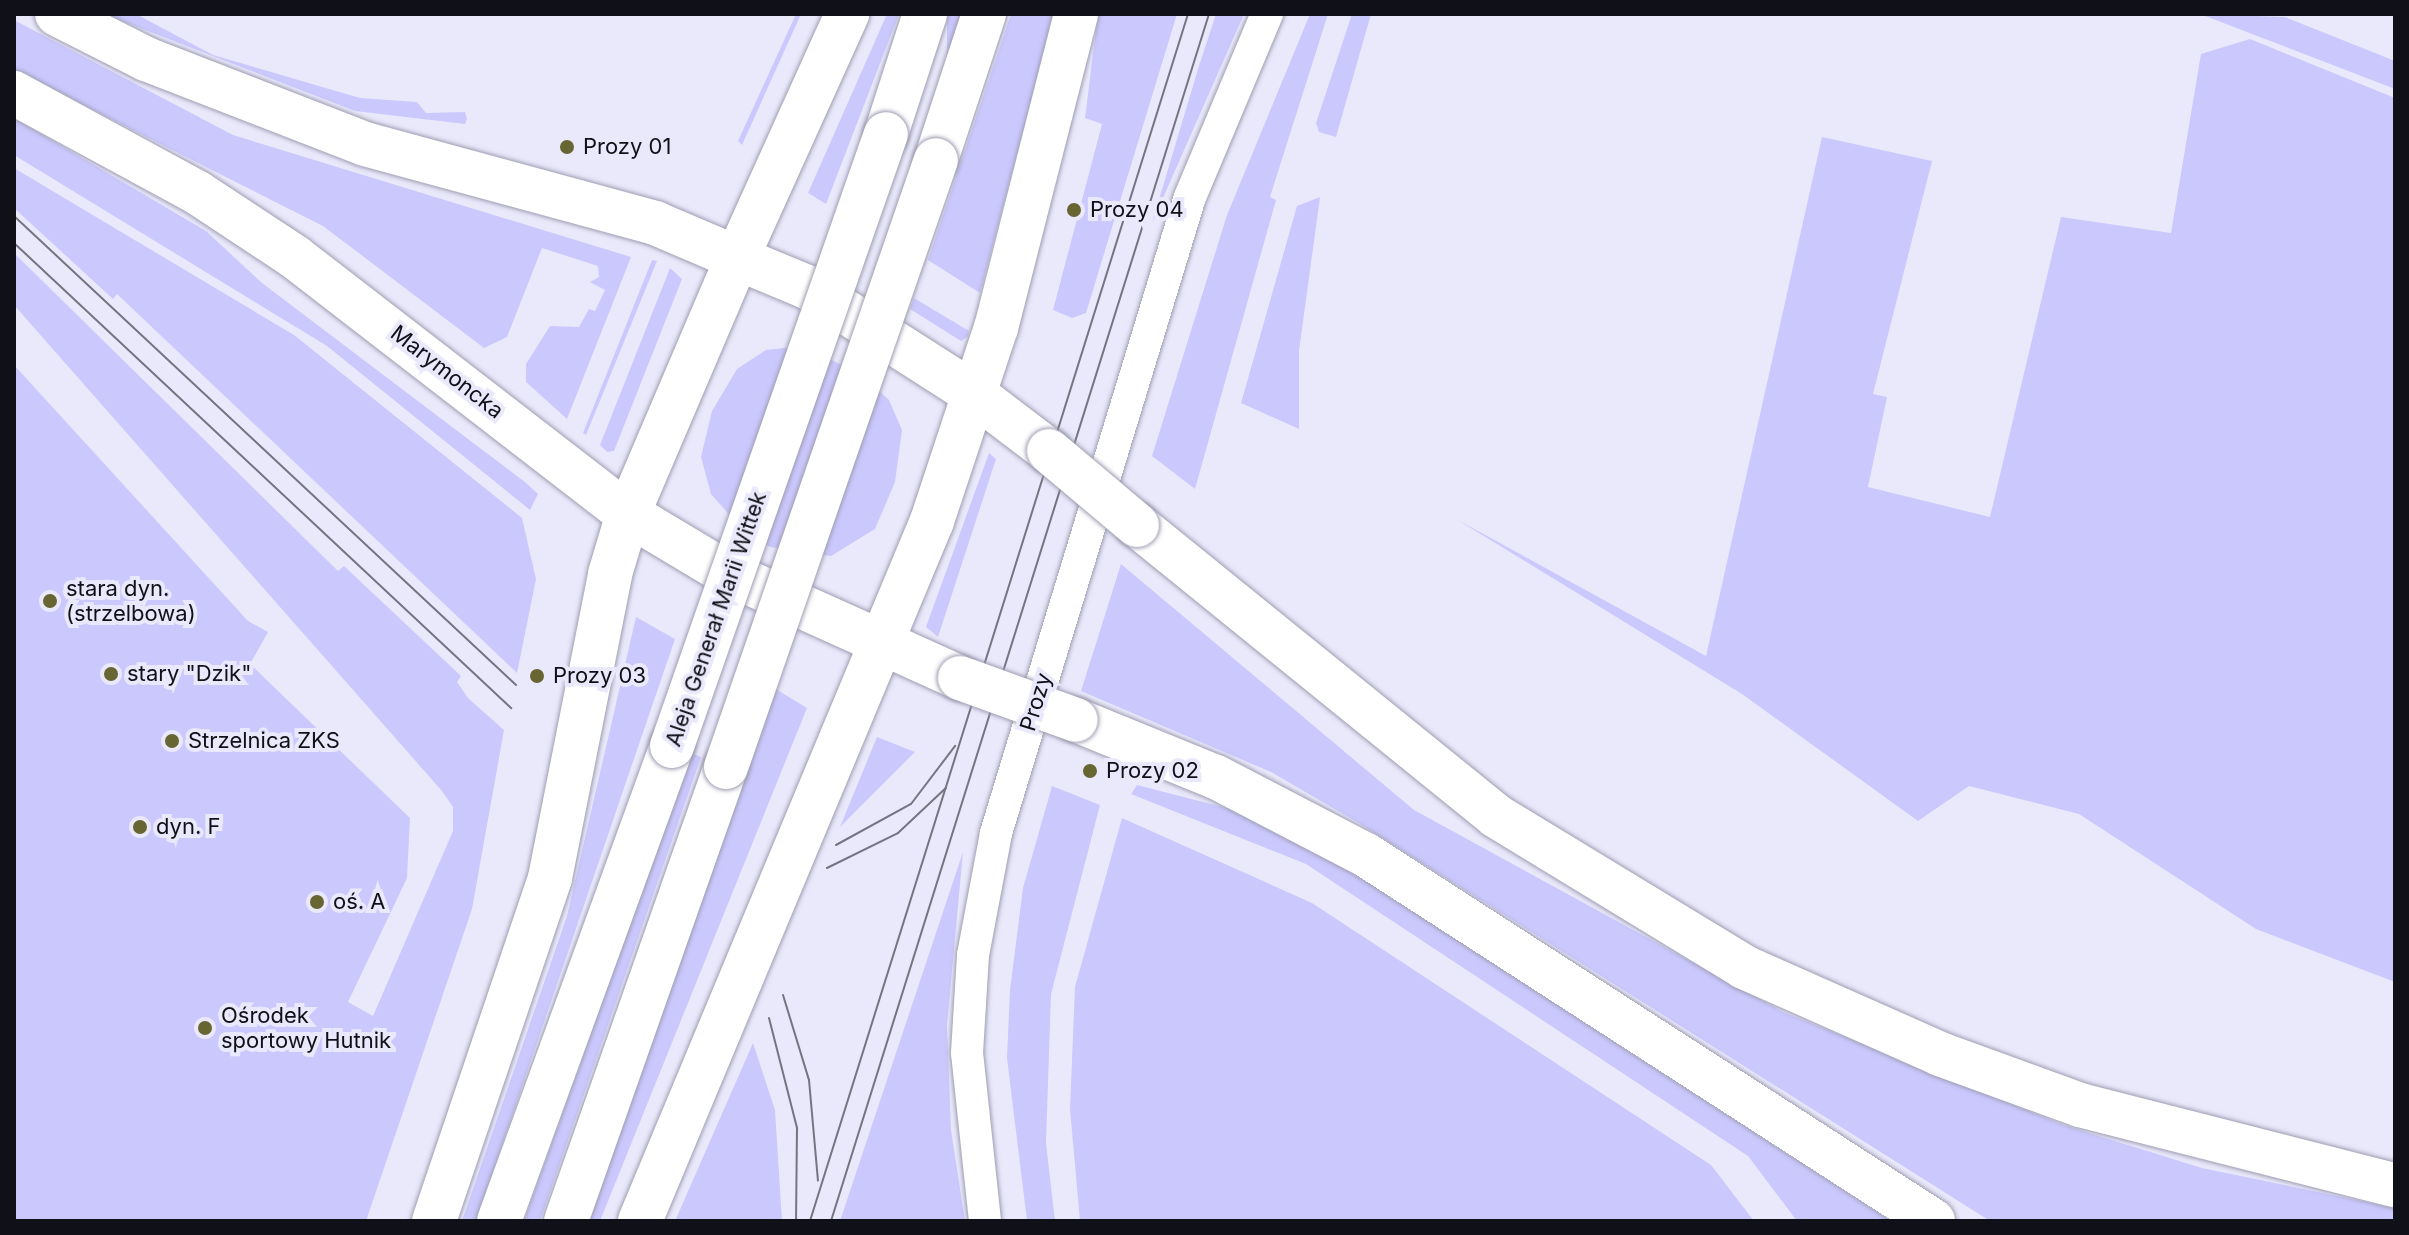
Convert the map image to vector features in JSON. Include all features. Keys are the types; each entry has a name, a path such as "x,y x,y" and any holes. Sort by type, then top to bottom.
{"main road":[{"path":"57,14 146,59 365,144 676,230 807,287 973,393 1049,451 1496,816 1744,967 1928,1049 2080,1105 2395,1185"},
{"path":"434,1221 550,878 602,608 628,514 737,258 847,14"},
{"name":"Aleja Generał Marii Wittek","path":"499,1221 672,746 925,14"},
{"path":"566,1221 726,767 984,14"},
{"path":"640,1221 883,643 973,393 1076,14"},
{"name":"Marymoncka","path":"14,93 295,257 628,514 725,572 960,678 1076,720 1216,777 1366,855 1933,1221"}],"street":[{"name":"Prozy","path":"985,1221 967,1053 973,955 996,833 1190,197 1267,14"}],"shaded area":[{"path":"104,14 136,14 213,55 360,98 417,102 426,113 465,112 467,119 465,124 355,111"},
{"path":"796,14 801,14 742,145 738,141"},
{"path":"887,14 899,14 826,204 808,193"},
{"path":"947,14 961,14 961,150 947,150"},
{"path":"1011,14 1054,14 980,293 928,260"},
{"path":"1098,14 1177,14 1086,313 1072,318 1053,310 1102,124 1085,118"},
{"path":"1216,14 1244,14 1152,223 1198,69"},
{"path":"1310,14 1328,14 1270,197 1276,200 1195,489 1152,456 1227,215"},
{"path":"1352,14 1371,14 1336,137 1319,132 1316,123"},
{"path":"2200,14 2285,17 2395,61 2395,89"},
{"path":"14,20 233,135 631,257 567,419 526,382 526,364 550,326 579,327 589,309 595,311 605,290 590,282 599,277 598,266 542,248 507,337 484,348 323,226 14,70"},
{"path":"2250,39 2395,98 2395,982 2256,929 2079,814 1969,786 1918,821 1742,694 1456,519 1706,656 1822,137 1932,161 1873,394 1887,397 1868,487 1990,517 2061,217 2171,233 2201,54"},
{"path":"14,118 206,231 262,283 525,482 538,494 530,510 327,346 14,155"},
{"path":"14,168 294,335 522,518 536,579 517,673 117,294 113,299 14,208"},
{"path":"1320,197 1299,351 1299,429 1241,403 1297,206"},
{"path":"14,253 338,571 344,566 461,676 457,682 468,698 504,730 472,909 366,1221 14,1221 14,365 248,621 268,632 250,664 410,818 407,878 348,1002 373,1016 453,831 453,807 14,305"},
{"path":"652,260 657,261 586,435 583,433"},
{"path":"670,268 682,279 614,451 607,452 600,445"},
{"path":"914,298 969,331 968,336 961,341 910,309"},
{"path":"803,346 862,375 889,400 902,430 895,482 875,529 831,556 770,547 741,528 711,494 701,457 712,411 737,369 766,350"},
{"path":"989,453 996,459 938,637 926,627"},
{"path":"1121,564 1414,810 1783,1012 2063,1125 2202,1168 2395,1208 2395,1221 1990,1221 1357,822 1271,772 1081,691"},
{"path":"636,617 675,639 476,1221 462,1221 567,916"},
{"path":"774,688 807,708 600,1221 586,1221"},
{"path":"877,737 915,752 840,827 870,754"},
{"path":"691,753 701,757 540,1221 524,1221"},
{"path":"1137,785 1238,811 1328,856 1891,1221 1797,1221 1748,1156 1306,864 1131,794"},
{"path":"1052,786 1100,805 1051,994 1046,1143 1055,1221 1027,1221 1007,1058 1010,990 1023,888"},
{"path":"1122,818 1312,903 1711,1165 1754,1221 1080,1221 1070,1109 1075,987"},
{"path":"963,852 947,1025 951,1130 965,1221 840,1221"},
{"path":"753,1043 775,1110 782,1221 675,1221"}],"tram line":[{"path":"810,1221 1188,14"},
{"path":"831,1221 1209,14"},
{"path":"14,216 516,685"},
{"path":"14,243 511,708"},
{"path":"836,845 911,804 955,746"},
{"path":"827,868 898,833 946,788"},
{"path":"783,995 809,1080 818,1181"},
{"path":"769,1018 797,1128 796,1221"}],"place":[{"name":"Prozy 01","path":"567,147"},
{"name":"Prozy 04","path":"1074,210"},
{"name":"stara dyn. (strzelbowa)","path":"50,601"},
{"name":"stary \"Dzik\"","path":"111,674"},
{"name":"Prozy 03","path":"537,676"},
{"name":"Strzelnica ZKS","path":"172,741"},
{"name":"Prozy 02","path":"1090,771"},
{"name":"dyn. F","path":"140,827"},
{"name":"oś. A","path":"317,902"},
{"name":"Ośrodek sportowy Hutnik","path":"205,1028"}]}
